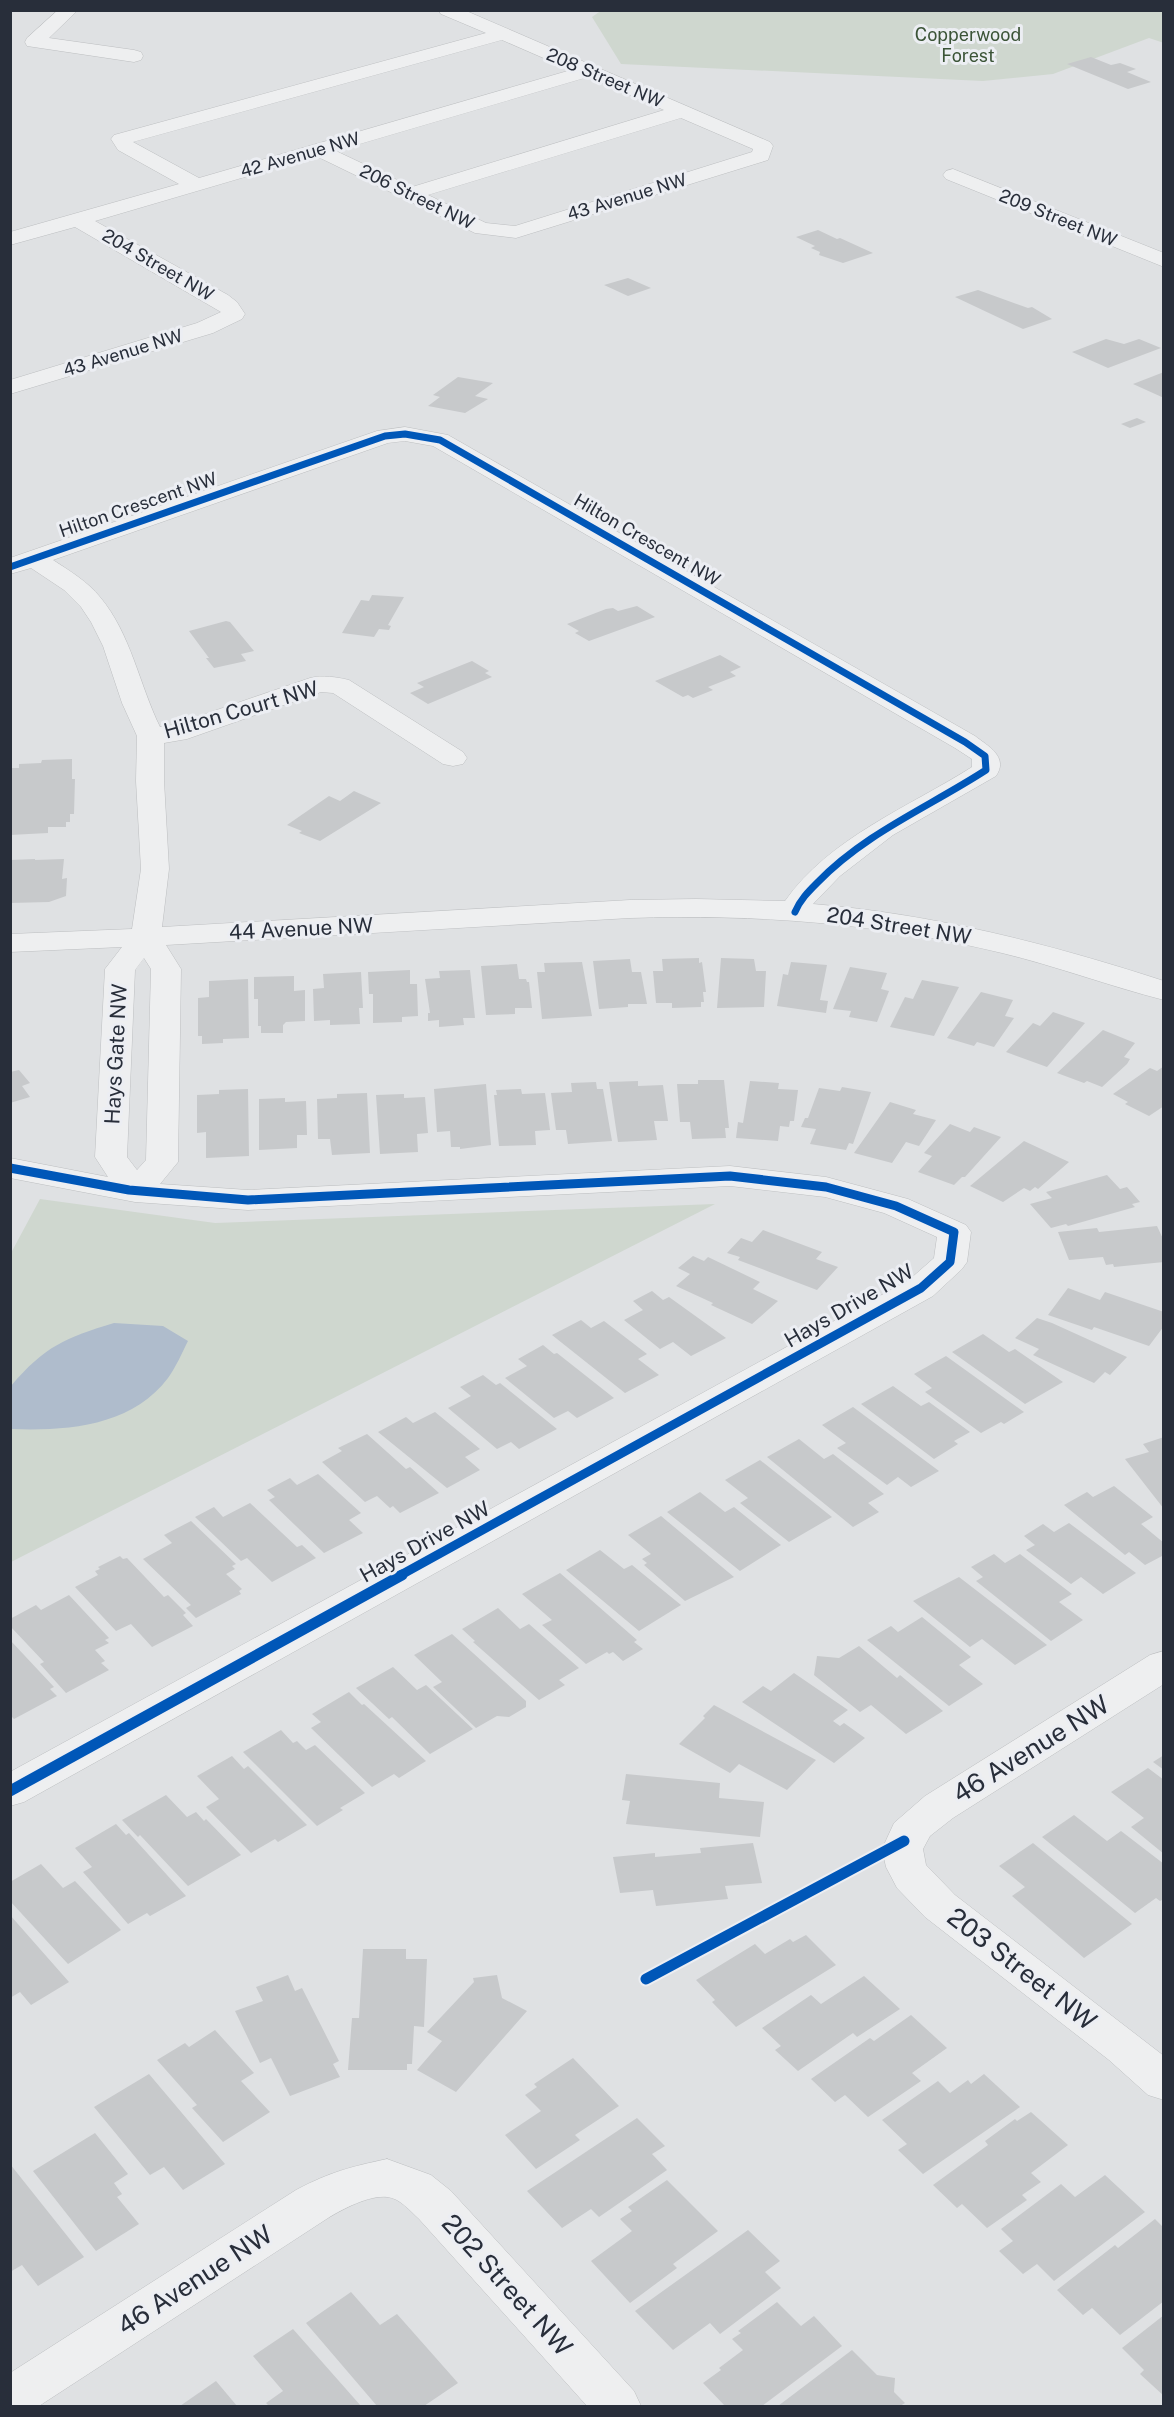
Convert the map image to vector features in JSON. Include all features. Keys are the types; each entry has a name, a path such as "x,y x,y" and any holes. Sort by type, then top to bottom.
{"street":[{"path":"69,10 34,42 134,56"},
{"name":"208 Street NW","path":"447,10 763,146"},
{"path":"197,185 125,146 121,139 504,34"},
{"name":"42 Avenue NW","path":"10,239 589,71"},
{"path":"410,194 682,111"},
{"name":"43 Avenue NW","path":"482,229 516,232 761,156 763,146"},
{"name":"206 Street NW","path":"319,150 482,229"},
{"name":"209 Street NW","path":"953,175 1164,261"},
{"name":"204 Street NW","path":"79,220 220,300 234,314"},
{"name":"43 Avenue NW","path":"10,387 205,328 234,314"},
{"name":"Hilton Crescent NW","path":"23,563 385,436 405,434 440,440 955,736 984,756 986,770 962,786 883,829 830,870 799,902 795,912"},
{"path":"10,1168 81,1184 135,1192 162,1162 166,969 146,937 155,869 150,782 151,736 135,703 116,646 91,602 73,585 23,563"},
{"name":"Hilton Court NW","path":"151,736 177,733 319,684 340,686 453,758"},
{"name":"204 Street NW","path":"591,912 729,908 876,920 990,940 1087,965 1164,991"},
{"name":"44 Avenue NW","path":"10,943 591,912"},
{"name":"Hays Gate NW","path":"135,1192 111,1157 111,1146 120,969 146,937"},
{"name":"Hays Drive NW","path":"10,1791 921,1288 950,1262 954,1232 896,1206 826,1188 730,1176 279,1199 216,1199 135,1192"},
{"name":"46 Avenue NW","path":"904,1841 917,1825 939,1807 1164,1665"},
{"name":"203 Street NW","path":"904,1841 904,1861 915,1881 940,1905 1124,2048 1164,2082"},
{"name":"46 Avenue NW","path":"10,2399 312,2204 341,2188 387,2178"},
{"name":"202 Street NW","path":"387,2178 415,2188 435,2205 617,2406"}],"green space":[{"name":"Copperwood Forest","path":"602,10 1163,10 1164,43 1149,38 1053,74 983,81 621,64 592,17"},
{"path":"40,1199 215,1223 715,1204 11,1562 11,1253"}],"water":[{"path":"114,1323 163,1326 188,1341 171,1374 153,1394 136,1407 96,1423 54,1429 11,1429 11,1386 23,1372 57,1345"}],"building":[{"path":"1091,57 1111,65 1120,63 1136,69 1127,72 1151,82 1128,89 1067,64"},
{"path":"818,230 873,253 843,263 819,255 820,252 811,248 815,246 796,237"},
{"path":"628,278 651,288 628,296 604,285"},
{"path":"978,290 1028,308 1032,307 1052,319 1023,329 955,297"},
{"path":"1106,339 1124,344 1139,339 1161,348 1108,368 1072,352"},
{"path":"1164,372 1164,398 1133,384"},
{"path":"458,377 493,383 475,396 488,399 465,413 428,406 440,397 433,395"},
{"path":"1137,418 1146,422 1130,428 1121,424"},
{"path":"372,595 404,597 388,625 391,626 389,630 379,629 374,637 342,633 361,600 369,601"},
{"path":"637,606 655,617 589,641 575,633 579,631 567,624 606,609 613,608 618,611"},
{"path":"226,621 230,622 254,651 241,654 246,661 214,668 189,631"},
{"path":"720,655 741,667 730,672 736,676 708,687 713,690 693,698 688,695 683,697 655,681"},
{"path":"472,661 489,671 485,673 492,677 428,704 410,693 424,687 417,683"},
{"path":"72,759 72,779 75,779 74,814 70,814 70,822 66,822 66,827 48,827 48,833 10,835 11,768 19,768 19,764 41,763 42,760"},
{"path":"354,791 381,803 320,841 299,833 302,831 287,825 329,796 340,801"},
{"path":"64,859 62,879 67,878 66,896 49,902 10,903 10,860"},
{"path":"699,958 699,963 702,962 706,992 703,992 704,1002 701,1002 701,1007 672,1008 672,1003 656,1003 653,971 663,971 662,959"},
{"path":"721,958 754,959 756,971 766,971 764,1007 717,1008"},
{"path":"630,959 632,972 641,972 647,1004 628,1004 628,1007 599,1009 593,961"},
{"path":"582,962 592,1016 542,1019 537,972 545,972 544,963"},
{"path":"791,962 827,965 820,1000 828,1001 826,1013 777,1006 783,974 788,975"},
{"path":"517,964 519,979 526,979 529,982 532,1008 515,1008 515,1014 486,1015 481,966"},
{"path":"850,967 887,973 881,989 889,991 877,1022 849,1017 851,1011 833,1009"},
{"path":"410,970 410,984 417,984 418,1016 402,1017 402,1022 373,1023 373,994 369,994 368,972"},
{"path":"470,970 475,1018 463,1018 464,1025 439,1027 439,1020 428,1021 428,1013 430,1013 425,979 440,978 439,971"},
{"path":"361,972 363,1008 359,1008 360,1024 330,1025 330,1020 314,1021 313,989 324,988 323,974"},
{"path":"294,976 294,991 305,990 305,1021 286,1022 283,1025 283,1033 261,1033 261,1026 258,1026 258,999 254,999 254,977"},
{"path":"248,979 249,1038 223,1039 223,1043 202,1044 202,1036 198,1036 198,998 209,997 209,981"},
{"path":"922,980 959,987 934,1036 890,1027 905,997 913,999"},
{"path":"981,992 1013,1000 1005,1016 1014,1018 994,1047 977,1042 974,1046 947,1038"},
{"path":"1053,1012 1085,1023 1047,1067 1006,1052 1033,1023 1040,1026"},
{"path":"1103,1030 1135,1043 1124,1057 1130,1059 1127,1064 1102,1087 1057,1073"},
{"path":"1164,1066 1164,1106 1149,1116 1125,1104 1128,1102 1113,1094 1150,1068 1157,1071"},
{"path":"19,1070 30,1083 22,1086 30,1097 10,1103 10,1072"},
{"path":"698,1080 724,1080 729,1128 725,1128 726,1138 692,1139 690,1122 680,1122 677,1084 698,1084"},
{"path":"638,1081 638,1086 663,1085 668,1121 654,1121 657,1140 618,1142 609,1082"},
{"path":"750,1081 779,1083 778,1089 798,1090 794,1121 790,1121 789,1127 780,1126 778,1141 736,1138 738,1122 743,1123"},
{"path":"596,1082 597,1089 603,1089 612,1141 568,1144 566,1130 556,1130 551,1093 572,1092 571,1083"},
{"path":"486,1084 491,1145 460,1149 460,1147 451,1147 450,1131 437,1132 434,1089"},
{"path":"842,1087 871,1092 853,1144 849,1143 846,1150 810,1144 816,1129 801,1127 805,1118 808,1118 819,1088 840,1091"},
{"path":"248,1089 249,1156 206,1158 206,1132 197,1133 197,1095 219,1094 219,1090"},
{"path":"521,1089 522,1094 545,1093 550,1130 535,1131 536,1145 499,1146 494,1095 497,1095 496,1090"},
{"path":"367,1093 370,1153 332,1155 330,1139 318,1139 317,1099 337,1098 337,1094"},
{"path":"404,1094 404,1098 425,1097 428,1133 417,1134 418,1152 380,1154 376,1095"},
{"path":"285,1098 285,1102 306,1101 307,1135 297,1135 297,1148 259,1150 259,1099"},
{"path":"890,1102 916,1110 913,1114 936,1120 919,1146 906,1142 892,1163 854,1153"},
{"path":"950,1124 970,1132 974,1127 1001,1137 965,1177 954,1185 918,1172 932,1156 924,1153"},
{"path":"1024,1141 1069,1162 1038,1189 1035,1187 1030,1191 1024,1188 1003,1202 970,1186"},
{"path":"1107,1175 1120,1189 1127,1187 1140,1202 1132,1204 1135,1207 1068,1226 1066,1224 1051,1228 1030,1204 1052,1198 1046,1192"},
{"path":"1157,1226 1164,1241 1164,1262 1114,1267 1113,1264 1106,1265 1103,1257 1069,1260 1058,1232 1097,1228 1099,1232"},
{"path":"763,1230 822,1252 816,1259 838,1267 817,1290 738,1260 740,1257 727,1253 741,1238 752,1242"},
{"path":"693,1256 704,1261 708,1257 760,1282 753,1289 778,1301 752,1324 711,1305 713,1303 676,1286 690,1274 678,1268"},
{"path":"1068,1288 1100,1300 1105,1292 1164,1312 1164,1326 1149,1346 1094,1327 1092,1330 1048,1315"},
{"path":"652,1291 663,1300 669,1297 726,1338 691,1356 673,1342 660,1349 624,1320 643,1310 633,1301"},
{"path":"1037,1318 1127,1357 1110,1375 1105,1372 1094,1383 1033,1355 1039,1349 1015,1338"},
{"path":"581,1320 591,1328 604,1321 647,1354 638,1359 659,1375 625,1393 552,1335"},
{"path":"983,1334 1009,1352 1015,1349 1063,1382 1025,1404 952,1352"},
{"path":"543,1345 554,1354 557,1353 614,1398 577,1418 568,1411 554,1418 505,1378 527,1366 518,1359"},
{"path":"946,1356 1024,1412 1004,1424 1001,1422 981,1433 925,1392 932,1388 914,1374"},
{"path":"483,1375 496,1385 500,1383 557,1429 519,1449 511,1442 497,1449 448,1408 471,1396 460,1387"},
{"path":"893,1386 921,1406 929,1402 970,1432 954,1441 958,1444 934,1459 861,1404"},
{"path":"853,1407 939,1471 911,1487 898,1477 887,1485 837,1448 846,1443 822,1425"},
{"path":"435,1412 480,1449 465,1457 480,1470 447,1488 378,1432 406,1417 413,1423"},
{"path":"367,1434 406,1469 410,1467 439,1493 400,1513 393,1506 390,1508 377,1496 365,1502 322,1462 342,1451 338,1448"},
{"path":"1164,1437 1164,1509 1125,1459 1149,1452 1143,1444"},
{"path":"799,1439 824,1459 833,1454 884,1494 868,1503 879,1512 853,1527 767,1457"},
{"path":"760,1460 832,1517 789,1542 740,1503 748,1498 725,1480"},
{"path":"318,1474 361,1513 349,1520 363,1533 324,1553 269,1500 275,1497 267,1490 290,1478 297,1485"},
{"path":"1114,1486 1153,1517 1141,1524 1164,1543 1164,1555 1145,1565 1129,1552 1125,1555 1064,1505 1087,1492 1093,1497"},
{"path":"700,1492 725,1512 734,1507 781,1545 740,1571 667,1512"},
{"path":"250,1503 297,1547 302,1545 316,1558 272,1582 247,1558 241,1561 195,1517 214,1507 223,1517"},
{"path":"661,1516 734,1577 685,1601 644,1565 647,1563 642,1559 651,1554 628,1535"},
{"path":"191,1521 236,1564 232,1566 235,1569 226,1574 242,1589 239,1591 241,1594 196,1618 186,1608 191,1605 143,1559 172,1543 164,1535"},
{"path":"1069,1523 1136,1573 1103,1594 1081,1577 1071,1584 1026,1550 1035,1545 1024,1536 1043,1524 1054,1532"},
{"path":"600,1550 624,1569 632,1565 681,1605 639,1631 566,1570"},
{"path":"994,1554 1005,1563 1020,1554 1072,1594 1059,1602 1083,1620 1051,1641 976,1581 983,1577 971,1567"},
{"path":"120,1556 123,1559 127,1558 164,1597 168,1595 186,1613 183,1615 193,1626 152,1647 131,1624 116,1631 75,1587 98,1575 95,1571 100,1569 98,1567"},
{"path":"560,1573 637,1640 634,1642 643,1649 623,1661 613,1652 609,1654 607,1652 586,1664 542,1625 552,1620 522,1594"},
{"path":"959,1577 1047,1645 1015,1665 982,1639 970,1647 913,1601"},
{"path":"69,1595 109,1638 105,1640 109,1643 95,1650 105,1661 101,1663 109,1670 66,1693 40,1664 44,1662 10,1626 10,1619 36,1605 41,1610"},
{"path":"498,1608 520,1629 529,1624 579,1668 559,1680 565,1685 539,1700 473,1642 475,1641 462,1629"},
{"path":"922,1617 971,1657 959,1665 983,1684 949,1706 867,1640 891,1626 898,1632"},
{"path":"452,1634 526,1701 526,1707 509,1717 497,1716 476,1728 433,1687 442,1682 414,1655"},
{"path":"10,1640 54,1687 50,1689 57,1696 14,1719 10,1715"},
{"path":"859,1646 897,1678 900,1675 943,1711 906,1734 871,1705 860,1712 814,1675 817,1656 839,1658"},
{"path":"393,1667 417,1690 426,1685 473,1729 430,1754 392,1717 389,1719 356,1688"},
{"path":"794,1673 848,1710 833,1721 840,1726 844,1723 865,1738 834,1763 742,1702 763,1686 771,1691"},
{"path":"349,1692 426,1761 399,1778 394,1774 372,1787 311,1728 321,1722 312,1714"},
{"path":"714,1705 816,1760 787,1790 739,1764 730,1773 679,1744 705,1718 703,1716"},
{"path":"281,1730 293,1743 297,1741 306,1750 315,1745 365,1793 340,1808 343,1810 317,1826 243,1752"},
{"path":"1164,1755 1164,1770 1153,1762"},
{"path":"232,1756 244,1769 248,1766 307,1825 278,1842 275,1839 251,1853 206,1807 219,1799 197,1776"},
{"path":"1148,1768 1164,1780 1164,1854 1131,1827 1144,1818 1111,1792"},
{"path":"626,1774 720,1783 719,1798 764,1802 760,1837 626,1824 630,1801 622,1800"},
{"path":"166,1795 187,1817 196,1812 204,1821 206,1819 241,1855 188,1886 140,1835 138,1837 122,1820"},
{"path":"1074,1815 1107,1841 1121,1831 1164,1864 1164,1899 1160,1901 1156,1898 1135,1913 1042,1837"},
{"path":"116,1824 126,1835 129,1833 186,1896 150,1916 147,1913 128,1924 83,1872 92,1867 75,1848"},
{"path":"753,1843 762,1883 725,1886 728,1899 656,1906 653,1890 620,1893 613,1857 655,1853 655,1857 701,1853 700,1848"},
{"path":"1033,1843 1132,1924 1084,1958 1012,1896 1025,1887 999,1866"},
{"path":"41,1864 63,1888 75,1881 121,1930 68,1964 10,1901 10,1882"},
{"path":"10,1915 69,1982 31,2005 20,1992 10,1998"},
{"path":"806,1935 836,1965 736,2027 712,2002 715,2000 696,1980 755,1944 765,1954 790,1939 793,1942"},
{"path":"363,1949 406,1949 406,1959 427,1959 424,2027 414,2026 412,2064 407,2064 407,2070 348,2070 352,2018 359,2018"},
{"path":"288,1975 295,1991 302,1988 339,2061 333,2064 340,2077 290,2096 271,2058 260,2063 235,2011 263,2001 256,1987"},
{"path":"497,1975 502,1998 527,2011 456,2092 417,2070 442,2041 427,2032 474,1982 473,1978"},
{"path":"864,1976 900,2009 857,2037 853,2033 798,2071 775,2050 781,2046 762,2028 811,1995 821,2004"},
{"path":"911,2015 947,2048 912,2073 921,2081 868,2117 845,2095 835,2102 811,2079 870,2038 874,2041"},
{"path":"215,2030 254,2073 241,2081 270,2112 223,2142 192,2108 197,2105 157,2060 185,2043 189,2047"},
{"path":"573,2058 619,2106 575,2135 580,2140 536,2169 505,2135 541,2111 525,2095 537,2087 534,2084"},
{"path":"149,2074 225,2164 183,2190 164,2167 150,2175 94,2107"},
{"path":"984,2074 1020,2107 923,2174 898,2150 907,2144 882,2120 938,2081 950,2093 968,2080 971,2084"},
{"path":"1031,2112 1068,2145 1031,2173 1041,2182 1022,2195 1027,2200 987,2228 962,2204 957,2208 933,2185 988,2145 985,2141 1015,2119 1017,2121"},
{"path":"637,2118 665,2146 652,2154 667,2170 599,2217 591,2209 562,2228 527,2191"},
{"path":"95,2133 128,2174 114,2183 122,2194 117,2197 139,2224 96,2251 33,2171"},
{"path":"10,2164 84,2257 38,2286 22,2265 10,2272"},
{"path":"1105,2175 1145,2212 1054,2281 1037,2264 1023,2274 999,2251 1013,2241 1001,2229 1061,2184 1075,2197"},
{"path":"667,2180 718,2231 673,2264 677,2268 630,2303 591,2261 632,2231 620,2219 632,2211 628,2207"},
{"path":"1155,2219 1164,2228 1164,2301 1120,2335 1092,2308 1083,2315 1057,2290 1115,2245 1118,2248"},
{"path":"748,2230 780,2261 765,2272 781,2288 720,2334 710,2323 673,2350 635,2311"},
{"path":"351,2292 380,2325 397,2314 458,2383 424,2406 377,2406 306,2323"},
{"path":"777,2302 801,2326 814,2316 842,2346 762,2406 725,2406 703,2383 743,2350 732,2339 741,2333 738,2331"},
{"path":"1164,2315 1164,2396 1140,2374 1144,2370 1122,2348"},
{"path":"293,2329 361,2406 269,2406 266,2403 283,2391 253,2356"},
{"path":"852,2350 877,2375 895,2378 894,2392 905,2403 900,2406 778,2406"},
{"path":"216,2381 237,2406 180,2406"}],"cycle path":[{"path":"10,567 385,436 405,434 440,440 965,742 985,756 986,770 883,829 830,870 799,902 795,912"},
{"path":"10,1168 129,1190 188,1197 248,1200 730,1176 826,1187 896,1206 954,1232 950,1262 921,1288 10,1791"},
{"path":"646,1979 904,1841"}]}
